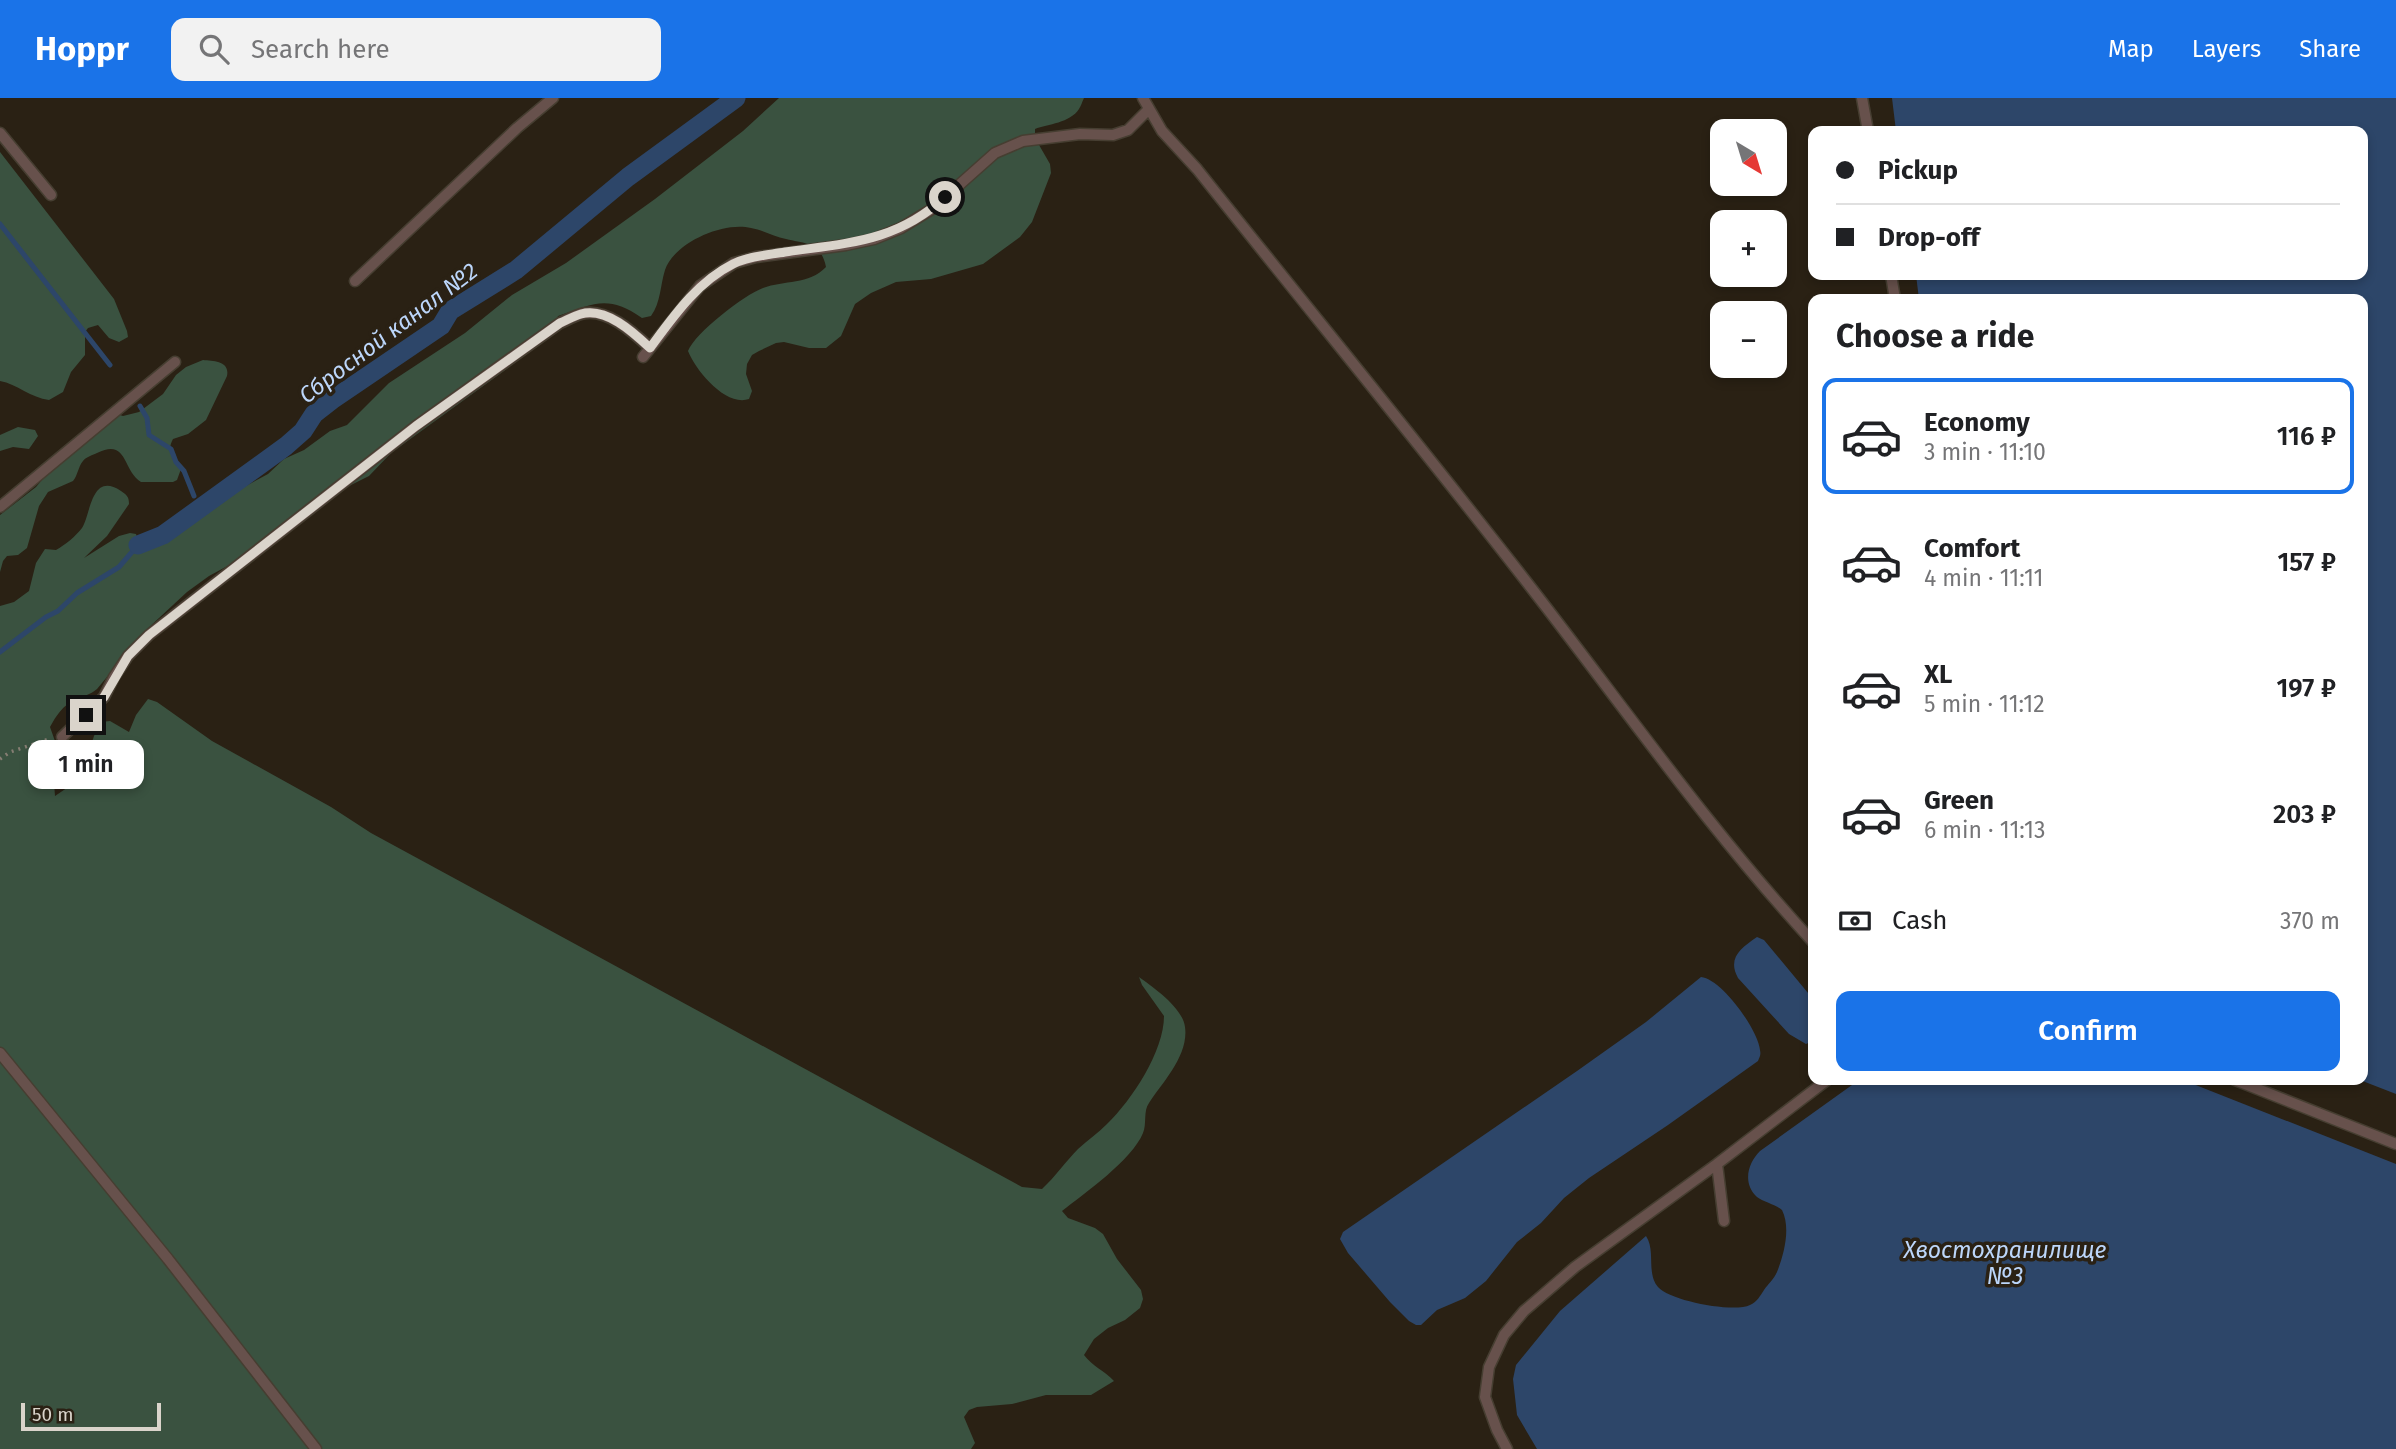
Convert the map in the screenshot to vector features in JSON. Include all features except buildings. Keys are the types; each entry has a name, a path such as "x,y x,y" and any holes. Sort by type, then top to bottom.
{"lane":[{"path":"355,281 517,128 554,98"},
{"path":"1143,98 1162,131 1196,169 1545,605 1720,834 1776,903 1808,937"},
{"path":"1862,98 1867,126"},
{"path":"62,737 104,697 128,656 149,635 416,426 560,323 583,313 597,314 617,322 646,352 700,286 734,263 756,257 874,239 901,228 932,209 995,153 1023,141 1080,134 1113,135 1128,130 1149,109"},
{"path":"0,133 51,195"},
{"path":"0,507 175,362"},
{"path":"0,1053 168,1259 316,1449"},
{"path":"1507,1449 1485,1396 1489,1367 1504,1335 1524,1311 1575,1267 1820,1085"},
{"path":"2248,1085 2396,1144"},
{"path":"1717,1164 1724,1221"}],"path":[{"path":"0,759 31,744 62,737"}],"green space":[{"path":"779,98 1084,98 1075,114 1035,129 1035,138 1050,164 1051,173 1032,222 1020,237 983,264 931,279 896,282 871,293 855,304 841,336 826,348 809,348 784,342 752,355 746,374 752,391 749,399 731,398 713,386 688,351 692,343 710,325 755,292 812,277 826,267 816,248 806,243 751,228 714,231 689,243 670,260 657,305 651,316 642,318 619,306 600,304 558,316 549,338 391,453 369,476 333,494 290,532 209,576 187,592 145,631 97,689 63,708 50,727 56,744 53,769 55,796 80,779 101,722 110,721 129,732 136,715 148,699 157,702 212,741 331,807 371,833 1022,1187 1042,1189 1078,1149 1117,1114 1145,1074 1159,1044 1164,1016 1139,977 1179,1013 1185,1027 1183,1048 1174,1068 1147,1106 1143,1133 1129,1154 1062,1211 1068,1218 1095,1228 1103,1234 1117,1259 1141,1290 1143,1299 1140,1308 1094,1339 1084,1355 1114,1381 1091,1395 1046,1395 1012,1404 969,1410 964,1417 975,1443 971,1449 0,1449 0,606 14,602 29,591 36,563 45,549 56,550 77,534 85,522 94,497 104,486 111,486 123,492 129,504 107,536 84,558 119,536 136,534 140,547 155,544 177,532 233,493 268,474 284,459 304,450 330,431 347,425 389,383 465,333 512,295 566,263 655,199 743,131"},
{"path":"0,152 114,299 127,331 128,337 119,342 109,338 98,325 88,328 85,332 85,355 71,372 63,392 49,400 0,381"},
{"path":"203,360 224,365 227,376 206,420 188,434 173,439 170,452 181,469 177,480 141,482 130,470 120,452 114,450 107,449 88,457 81,463 73,481 48,492 39,506 27,548 18,555 7,556 0,572 0,515 36,487 59,460 117,414 123,416 139,412 163,394 176,375 186,367"},
{"path":"18,427 35,430 38,436 29,449 13,447 0,451 0,435"}],"water":[{"path":"1892,98 2396,98 2396,1094 2368,1083 2368,294 1918,294 1917,280 2368,280 2368,126 1895,126"},
{"path":"1757,937 1764,940 1808,993 1808,1043 1789,1034 1738,978 1734,965 1741,950"},
{"path":"1701,977 1719,986 1738,1007 1758,1041 1758,1061 1564,1198 1541,1223 1517,1242 1486,1281 1465,1298 1437,1310 1421,1325 1409,1321 1348,1253 1340,1239 1343,1232 1646,1022"},
{"name":"Хвостохранилище №3","path":"1852,1085 2196,1085 2396,1164 2396,1449 1537,1449 1517,1415 1513,1379 1516,1365 1560,1311 1646,1236 1654,1281 1658,1287 1675,1297 1717,1307 1742,1307 1755,1302 1773,1279 1784,1249 1786,1225 1782,1210 1757,1197 1749,1186 1748,1173 1752,1161 1760,1151"}],"waterway":[{"name":"Сбросной канал №2","path":"138,545 163,535 286,446 303,431 314,414 332,400 441,326 450,311 516,270 628,177 736,98"},
{"path":"0,224 110,365"},
{"path":"140,406 147,418 149,435 171,449 194,496"},
{"name":"Сбросной канал №2","path":"0,652 58,611 77,593 119,567 138,545"}],"route":[{"path":"86,715 104,697 128,656 149,635 416,426 560,323 583,313 597,314 617,322 650,348 700,286 734,263 756,257 874,239 901,228 932,209 945,197"}]}
